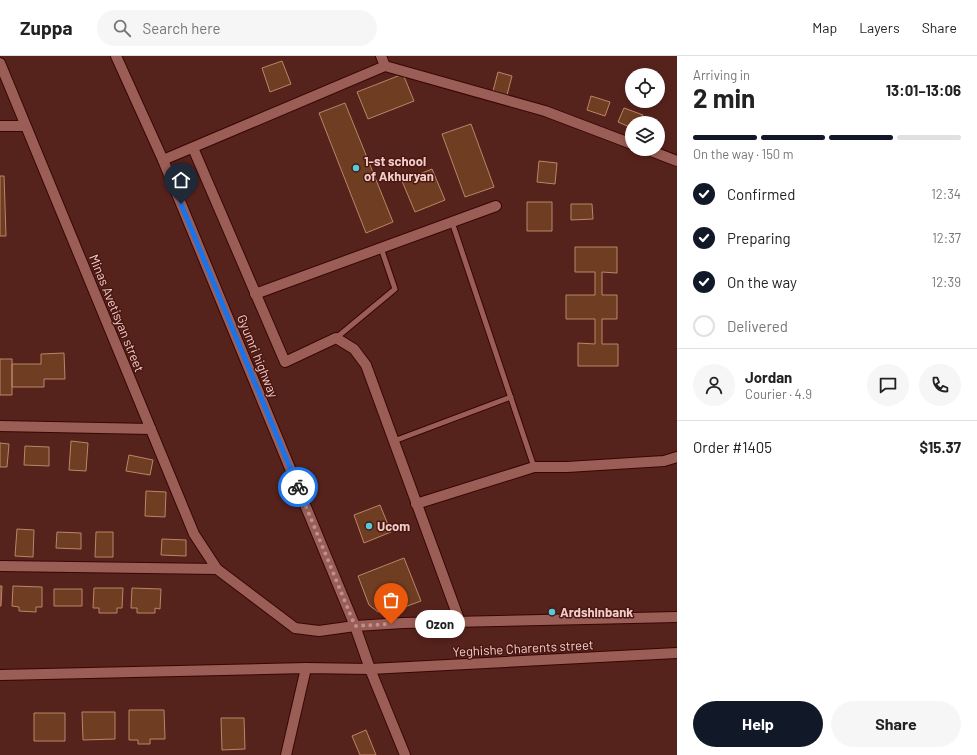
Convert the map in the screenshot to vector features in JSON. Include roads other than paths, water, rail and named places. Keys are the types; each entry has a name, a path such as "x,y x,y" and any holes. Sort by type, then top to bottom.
{"street":[{"name":"Gyumri highway","path":"116,56 163,160 355,626 370,669 405,755"},
{"path":"381,56 385,66"},
{"name":"Minas Avetisyan street","path":"0,63 194,534 217,569 296,628 319,631 355,626 460,622 677,618"},
{"path":"163,160 385,66 545,111 625,141"},
{"path":"0,126 26,126"},
{"path":"193,148 285,362 336,338 354,349 366,365 460,622"},
{"path":"664,156 677,161"},
{"path":"255,294 496,206"},
{"path":"0,426 151,428"},
{"path":"416,504 534,467 568,467 664,461 677,457"},
{"path":"0,566 217,569"},
{"name":"Yeghishe Charents street","path":"0,674 306,668 370,669 677,653"},
{"path":"286,755 306,668"}],"lane":[{"path":"452,222 534,467"},
{"path":"336,338 395,289 381,248"},
{"path":"394,441 511,397"}],"place":[{"name":"1-st school of Akhuryan","path":"356,168"},
{"name":"Ucom","path":"369,526"},
{"name":"Ardshinbank","path":"552,612"},
{"name":"Ozon","path":"391,624"}]}
